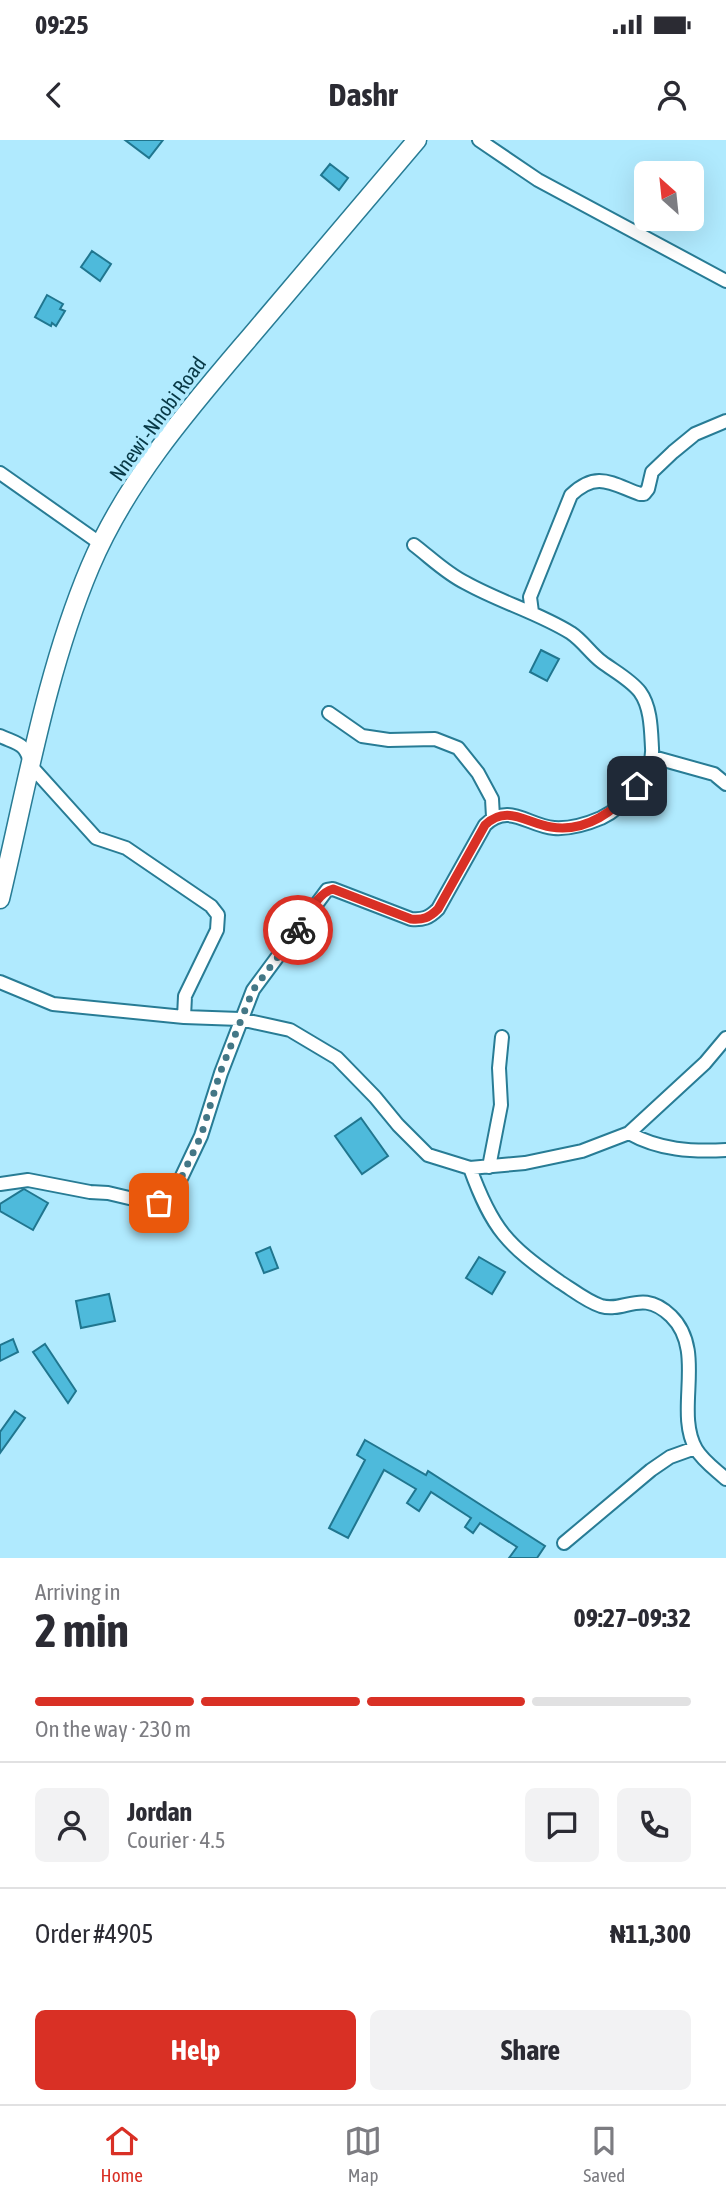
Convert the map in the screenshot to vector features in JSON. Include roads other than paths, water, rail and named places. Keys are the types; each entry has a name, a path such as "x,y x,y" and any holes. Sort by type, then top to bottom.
{"main road":[{"name":"Nnewi -Nnobi Road","path":"0,899 53,677 90,568 101,544 141,474 185,414 417,140"}],"street":[{"path":"478,140 538,180 726,281"},
{"path":"532,612 530,597 571,495 592,481 607,480 644,494 652,472 673,452 695,434 726,421"},
{"path":"0,473 101,544"},
{"path":"0,1184 28,1180 159,1203 173,1195 201,1136 240,1019 253,990 327,890 333,889 411,919 431,917 485,825 493,817 509,814 554,828 576,826 601,818 620,805 649,768 653,757 646,703 638,690 598,659 572,634 532,612 506,603 463,582 414,545"},
{"path":"329,713 362,736 389,740 435,739 458,748 478,773 492,799 493,817"},
{"path":"0,736 23,745 29,752 32,766 96,838 126,848 211,906 218,915 217,930 185,996 184,1017"},
{"path":"653,757 715,774 726,783"},
{"path":"0,982 53,1004 184,1017 240,1019 290,1030 337,1058 428,1154 470,1168 524,1163 582,1151 629,1133 705,1063 726,1038"},
{"path":"489,1167 502,1105 499,1068 502,1037"},
{"path":"629,1133 666,1148 726,1150"},
{"path":"470,1168 489,1216 504,1237 533,1263 583,1298 604,1307 639,1301 658,1306 672,1317 684,1334 689,1360 690,1433 695,1448 705,1461 726,1479"},
{"path":"564,1543 651,1470 670,1457 695,1448"}]}
